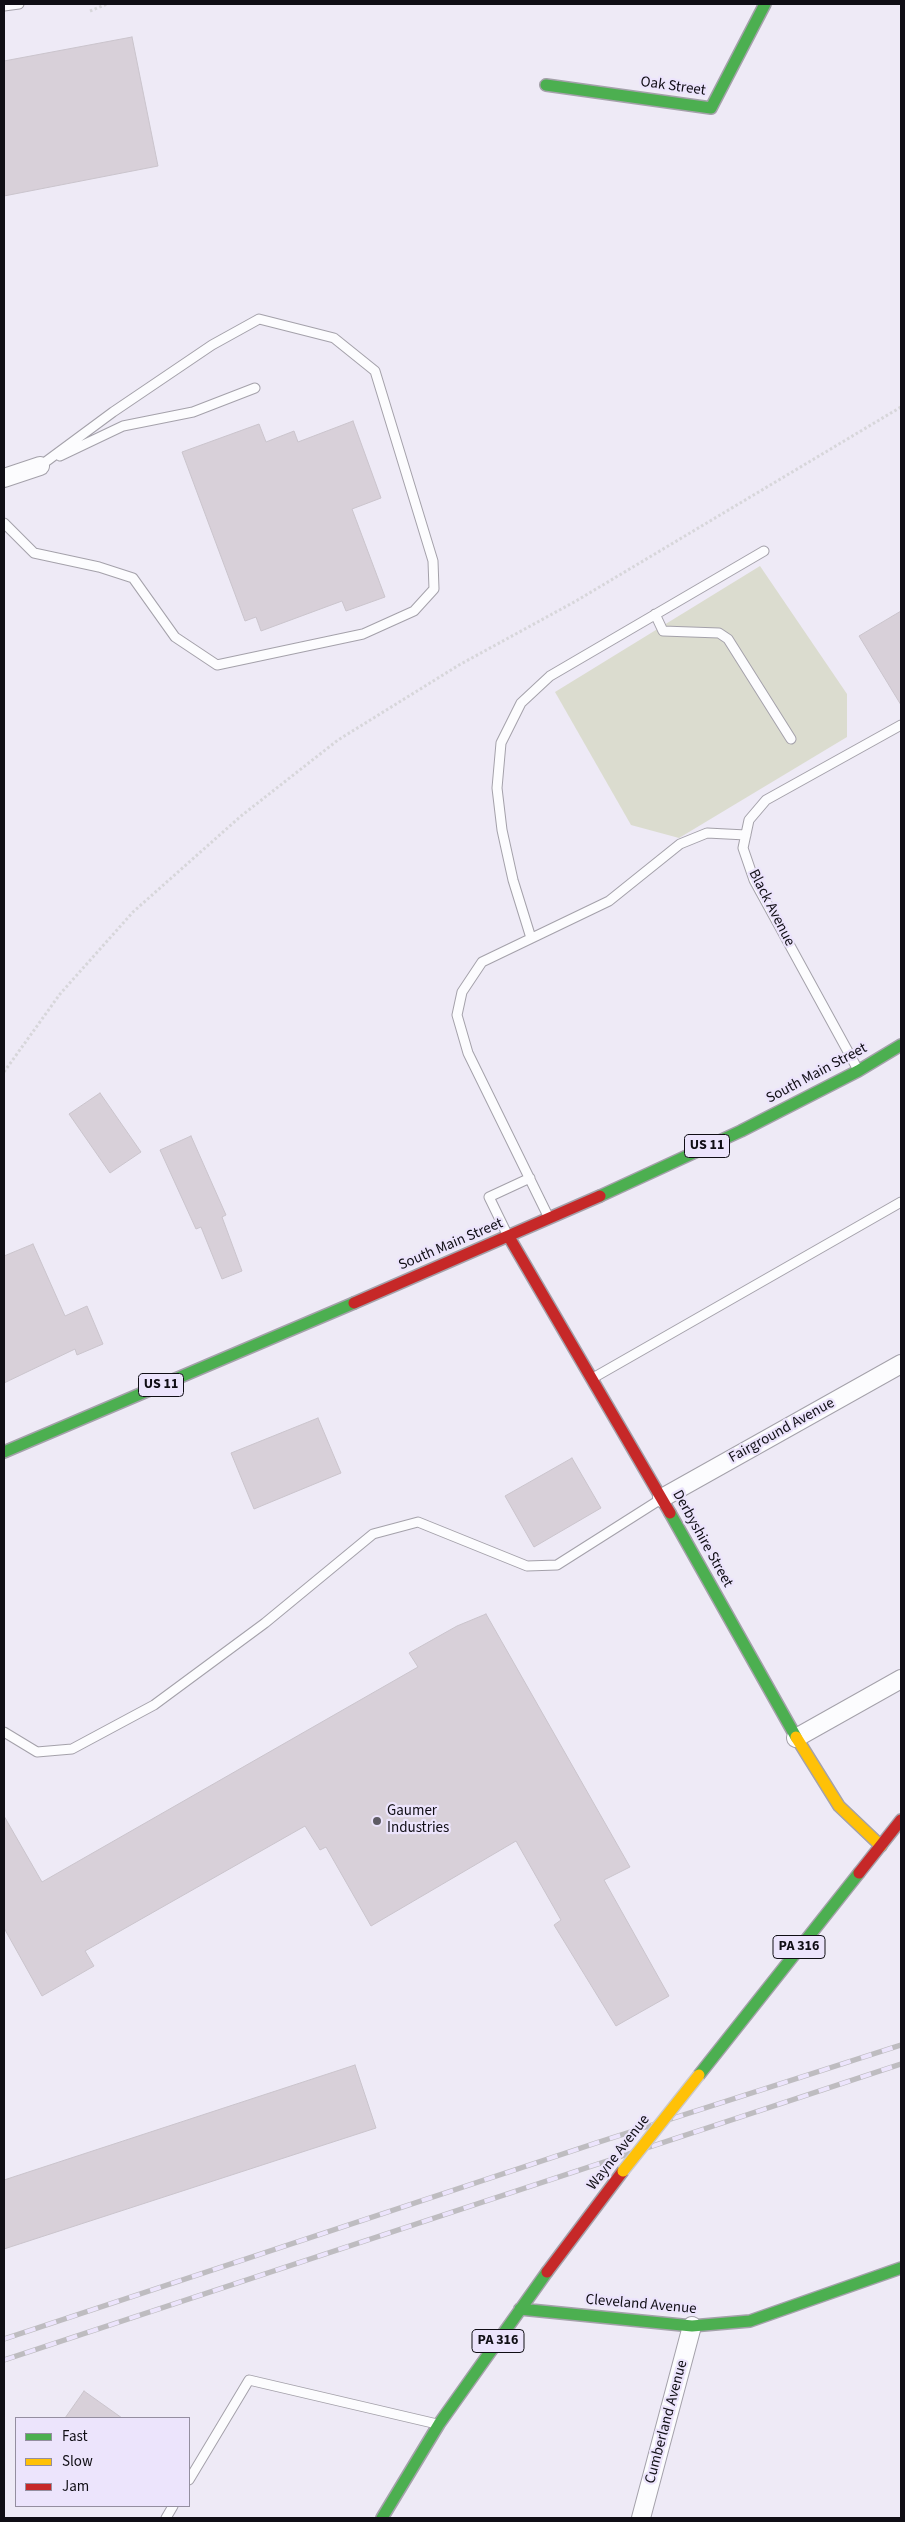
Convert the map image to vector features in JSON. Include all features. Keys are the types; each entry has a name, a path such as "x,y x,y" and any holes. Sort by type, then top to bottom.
{"main road":[{"name":"Oak Street","path":"546,85 711,108 765,4"},
{"name":"South Main Street","path":"4,1452 550,1219 741,1131 858,1071 901,1046"},
{"name":"Derbyshire Street","path":"509,1237 662,1498 796,1738 839,1806 881,1846"},
{"name":"Wayne Avenue","path":"382,2518 440,2424 520,2310 623,2171 901,1820"},
{"name":"Cleveland Avenue","path":"520,2310 692,2326 750,2321 901,2268"}],"street":[{"path":"4,478 40,466"},
{"name":"Fairground Avenue","path":"662,1498 901,1364"},
{"path":"796,1738 901,1680"},
{"name":"Cumberland Avenue","path":"641,2518 692,2326"}],"lane":[{"path":"4,6 19,4"},
{"path":"4,523 34,553 99,567 132,578 175,638 217,665 364,634 414,612 434,589 433,561 375,371 334,338 259,319 174,370 40,466"},
{"path":"40,466 123,426 193,412 255,388"},
{"path":"530,938 513,880 502,830 497,788 500,744 521,703 550,676 764,551"},
{"path":"655,614 663,631 720,633 728,639 791,739"},
{"name":"Black Avenue","path":"858,1071 754,880 743,848 749,820 766,800 901,726"},
{"path":"550,1219 468,1053 457,1015 462,992 482,962 609,901 680,844 708,833 746,835"},
{"path":"509,1237 488,1197 530,1178"},
{"path":"593,1378 901,1202"},
{"path":"4,1732 37,1752 72,1749 146,1709 265,1624 373,1534 418,1522 527,1566 557,1565 662,1498"},
{"path":"190,2478 249,2380 440,2424"},
{"path":"166,2518 172,2507"}],"path":[{"path":"90,11 107,4"},
{"path":"4,1072 60,994 133,912 241,816 338,740 459,665 585,596 901,406"}],"shaded area":[{"path":"760,566 847,694 847,737 679,838 631,825 555,692"}],"building":[{"path":"132,37 158,166 4,196 4,61"},
{"path":"353,421 381,498 352,509 385,597 346,611 342,601 261,631 256,617 245,621 182,452 259,424 266,442 294,431 298,442"},
{"path":"901,611 901,705 859,636"},
{"path":"100,1093 141,1152 110,1173 69,1114"},
{"path":"191,1136 226,1215 222,1217 242,1271 222,1279 201,1227 196,1229 160,1150"},
{"path":"33,1244 65,1316 87,1306 103,1344 77,1355 75,1349 4,1383 4,1256"},
{"path":"318,1418 341,1473 254,1509 231,1453"},
{"path":"572,1458 601,1508 534,1547 505,1496"},
{"name":"Gaumer Industries","path":"486,1614 630,1867 604,1880 669,1996 616,2026 554,1925 561,1920 516,1841 371,1926 326,1847 320,1850 305,1826 85,1951 94,1966 42,1996 4,1928 4,1816 42,1882 418,1667 409,1653 457,1626"},
{"path":"355,2065 376,2128 4,2249 4,2180"},
{"path":"84,2391 121,2417 66,2417"}],"railway":[{"path":"4,2339 596,2143 901,2045"},
{"path":"4,2360 901,2064"}],"traffic: fast":[{"path":"546,85 711,108 765,4"},
{"path":"600,1196 741,1131 858,1071 901,1045"},
{"path":"4,1452 354,1303"},
{"path":"670,1513 796,1737"},
{"path":"699,2075 859,1873"},
{"path":"520,2309 692,2326 750,2321 901,2268"},
{"path":"382,2518 439,2424 547,2272"}],"traffic: slow":[{"path":"796,1737 839,1806 881,1846"},
{"path":"623,2171 699,2075"}],"traffic: jam":[{"path":"354,1303 600,1196"},
{"path":"509,1237 670,1513"},
{"path":"859,1873 901,1820"},
{"path":"547,2272 623,2171"}],"place":[{"name":"Gaumer Industries","path":"377,1821"}]}
